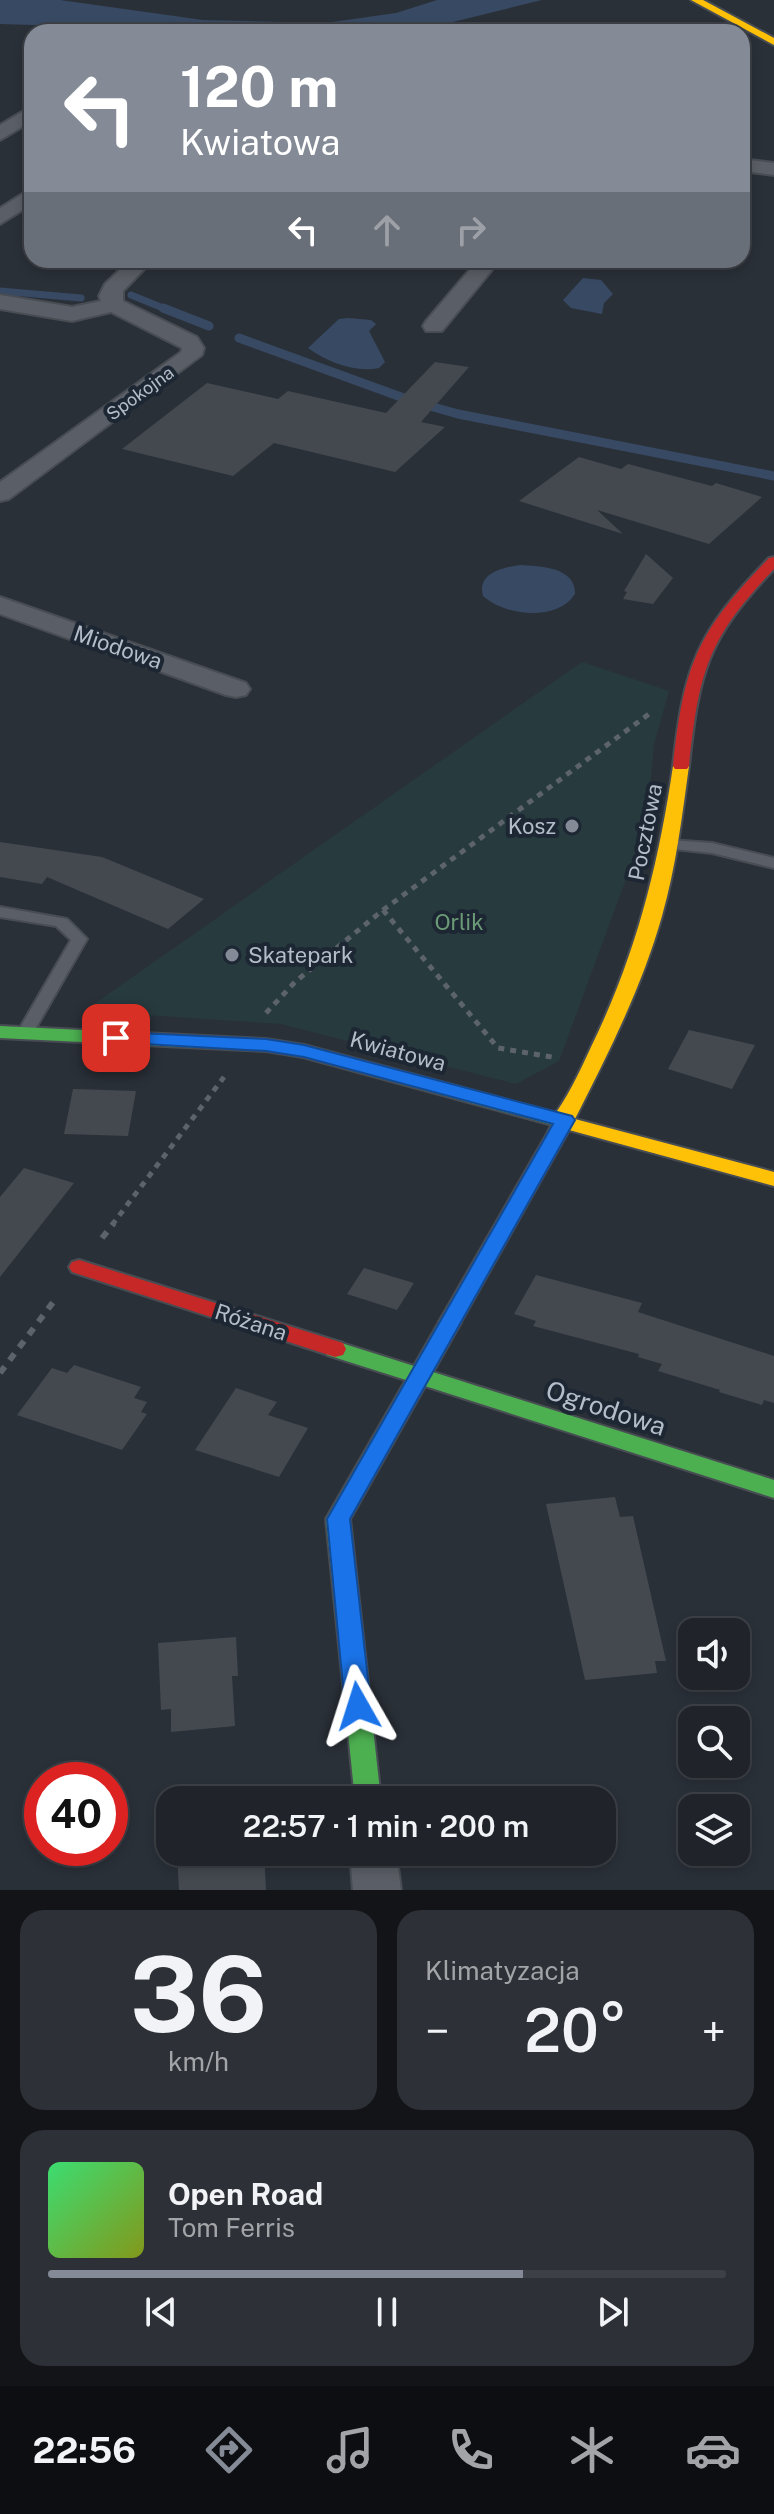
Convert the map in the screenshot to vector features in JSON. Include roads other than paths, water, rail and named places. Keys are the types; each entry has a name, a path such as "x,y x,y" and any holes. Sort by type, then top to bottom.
{"street":[{"path":"696,0 741,24"},
{"path":"750,29 774,42"},
{"path":"0,134 24,118"},
{"path":"750,166 774,169"},
{"path":"0,218 24,200"},
{"path":"0,302 72,314 114,305 110,296 113,289 134,268"},
{"path":"434,326 482,268"},
{"name":"Spokojna","path":"0,494 191,355 193,348 189,342 114,305"},
{"name":"Pocztowa","path":"565,1120 646,937 670,845 687,717 702,656 736,600 774,561"},
{"name":"Miodowa","path":"0,605 236,689"},
{"name":"Kwiatowa","path":"0,1032 266,1045 341,1060 774,1179"},
{"path":"367,1786 338,1519 565,1120"},
{"name":"Różana","path":"79,1267 422,1376"},
{"name":"Ogrodowa","path":"422,1376 774,1489"},
{"path":"374,1866 377,1890"}],"lane":[{"path":"670,845 712,848 774,863"},
{"path":"0,912 61,922 79,939 25,1033"}],"water":[{"path":"0,0 60,0 203,20 325,23 396,13 437,0 542,0 444,24 0,24"},
{"path":"583,278 601,280 613,294 604,303 602,314 571,308 563,300"},
{"path":"339,319 371,320 376,324 369,331 385,362 379,368 360,369 342,365 308,348"},
{"path":"520,565 546,567 563,573 574,585 575,594 556,609 530,613 504,608 483,596 482,588 487,577 499,570"}],"waterway":[{"path":"0,291 81,298"},
{"path":"131,295 165,309"},
{"path":"165,309 209,326"},
{"path":"239,338 412,401 458,414 774,476"}],"place":[{"name":"Kosz","path":"572,826"},
{"name":"Skatepark","path":"232,955"}],"park label":[{"name":"Orlik","path":"459,922"}]}
